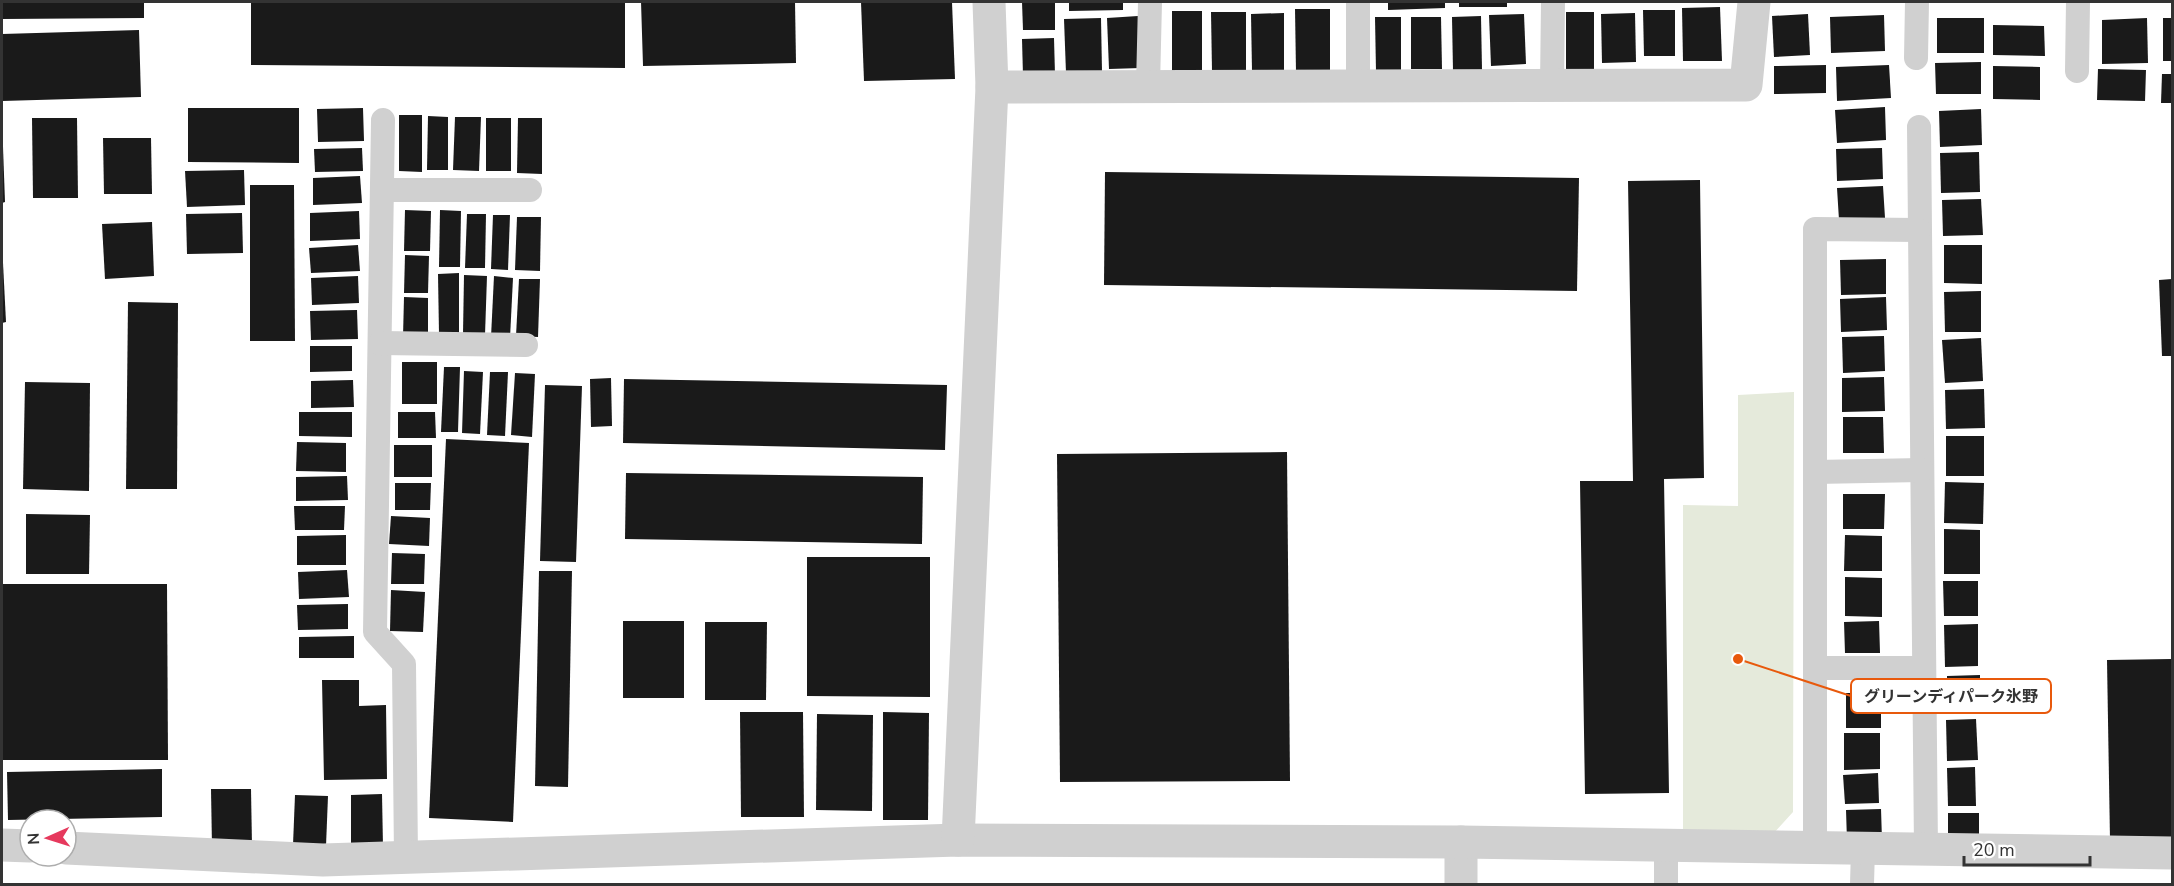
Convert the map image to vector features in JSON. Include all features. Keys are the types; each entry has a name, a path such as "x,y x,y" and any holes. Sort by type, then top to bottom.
{"street":[{"path":"958,840 992,87 990,2"},
{"path":"992,87 1746,85 1754,2"},
{"path":"78,849 323,860 958,840 1461,842 2172,853"},
{"path":"1461,842 1461,885"},
{"path":"2,845 18,846"}],"lane":[{"path":"1148,86 1150,2"},
{"path":"1358,2 1358,86"},
{"path":"1552,85 1553,2"},
{"path":"1917,2 1917,58"},
{"path":"2077,71 2078,2"},
{"path":"383,120 375,632 404,664 406,858"},
{"path":"1919,126 1926,849"},
{"path":"382,190 530,190"},
{"path":"1815,848 1815,229 1919,230"},
{"path":"380,343 526,345"},
{"path":"1815,472 1922,470"},
{"path":"1815,668 1924,668"},
{"path":"1666,845 1666,885"},
{"path":"1862,885 1863,849"}],"shaded area":[{"path":"1794,392 1793,812 1773,834 1683,831 1683,505 1738,506 1738,395"}],"building":[{"path":"2,2 144,2 144,18 2,19"},
{"path":"251,2 625,2 625,68 251,65"},
{"path":"641,2 795,2 796,63 643,66"},
{"path":"861,2 952,2 955,79 864,81"},
{"path":"1022,2 1055,2 1055,30 1023,30"},
{"path":"1069,2 1123,2 1123,10 1069,11"},
{"path":"1388,2 1445,2 1445,8 1388,10"},
{"path":"1459,2 1507,2 1507,7 1459,7"},
{"path":"1720,7 1722,61 1683,61 1682,8"},
{"path":"1295,9 1330,9 1330,73 1296,73"},
{"path":"1643,10 1675,10 1675,56 1644,56"},
{"path":"1172,11 1202,11 1202,72 1172,72"},
{"path":"1211,12 1246,12 1246,71 1212,71"},
{"path":"1566,12 1594,12 1594,73 1566,74"},
{"path":"1284,13 1284,70 1252,71 1251,14"},
{"path":"1635,13 1636,62 1602,63 1601,14"},
{"path":"1524,14 1526,64 1491,66 1489,15"},
{"path":"1808,14 1810,55 1774,57 1772,16"},
{"path":"1884,15 1885,51 1831,53 1830,17"},
{"path":"1138,16 1141,68 1109,69 1107,18"},
{"path":"1481,16 1482,70 1453,71 1452,17"},
{"path":"1375,17 1401,17 1401,71 1376,72"},
{"path":"1411,17 1441,17 1442,69 1411,69"},
{"path":"1101,18 1102,72 1066,73 1064,19"},
{"path":"1937,18 1984,18 1984,53 1937,53"},
{"path":"2147,18 2148,63 2102,64 2102,20"},
{"path":"2163,18 2172,18 2172,61 2163,61"},
{"path":"1993,25 2044,26 2045,56 1993,55"},
{"path":"139,30 141,97 2,101 2,34"},
{"path":"1054,38 1055,75 1023,76 1022,39"},
{"path":"1981,62 1981,94 1936,94 1935,63"},
{"path":"1826,65 1826,93 1774,94 1774,66"},
{"path":"1889,65 1891,98 1837,101 1836,67"},
{"path":"1993,66 2040,67 2040,100 1993,99"},
{"path":"2098,69 2146,70 2145,101 2097,100"},
{"path":"2162,74 2172,74 2172,103 2161,103"},
{"path":"1885,107 1886,140 1837,143 1835,110"},
{"path":"188,108 299,108 299,163 188,162"},
{"path":"363,108 364,141 318,142 317,109"},
{"path":"1981,109 1982,145 1940,147 1939,111"},
{"path":"399,115 422,115 422,172 399,171"},
{"path":"428,116 448,117 448,170 427,170"},
{"path":"455,117 481,117 479,171 453,170"},
{"path":"32,118 77,118 78,198 33,198"},
{"path":"486,118 511,118 511,171 486,171"},
{"path":"518,118 542,118 542,174 517,173"},
{"path":"103,138 151,138 152,194 104,194"},
{"path":"2,147 5,202 2,203"},
{"path":"362,148 363,171 315,172 314,149"},
{"path":"1882,148 1883,179 1837,181 1836,149"},
{"path":"1979,152 1980,192 1941,193 1940,153"},
{"path":"244,170 245,205 187,207 185,171"},
{"path":"1105,172 1579,178 1577,291 1104,285"},
{"path":"360,176 362,203 313,205 313,178"},
{"path":"1700,180 1704,478 1664,479 1669,793 1585,794 1580,481 1633,481 1628,181"},
{"path":"250,185 294,185 295,341 250,341"},
{"path":"1883,186 1885,218 1839,220 1837,188"},
{"path":"1981,199 1983,235 1943,236 1942,200"},
{"path":"405,210 431,211 430,251 404,251"},
{"path":"440,210 461,211 460,267 439,267"},
{"path":"359,211 360,239 310,241 310,213"},
{"path":"242,213 243,253 187,254 186,214"},
{"path":"467,214 486,214 485,268 465,268"},
{"path":"493,215 510,215 508,270 491,269"},
{"path":"517,217 541,217 540,271 515,270"},
{"path":"152,222 154,276 105,279 102,224"},
{"path":"358,245 360,271 311,273 309,248"},
{"path":"1944,245 1982,245 1982,284 1944,283"},
{"path":"405,255 429,256 428,293 404,293"},
{"path":"1886,259 1886,294 1841,295 1840,260"},
{"path":"2,263 6,322 2,323"},
{"path":"459,273 459,333 439,334 438,274"},
{"path":"464,275 487,276 485,335 463,334"},
{"path":"358,276 359,303 312,305 311,278"},
{"path":"494,276 513,278 510,338 491,337"},
{"path":"519,279 540,279 538,337 516,336"},
{"path":"2172,279 2172,356 2162,356 2159,280"},
{"path":"1981,291 1981,332 1945,332 1944,292"},
{"path":"404,297 428,298 428,337 403,337"},
{"path":"1886,297 1887,330 1841,332 1840,299"},
{"path":"128,302 178,303 177,489 126,489"},
{"path":"357,310 358,339 311,340 310,311"},
{"path":"1884,336 1885,371 1843,373 1842,337"},
{"path":"1981,338 1983,381 1945,383 1942,340"},
{"path":"310,346 352,346 352,371 310,372"},
{"path":"402,362 437,362 437,404 402,404"},
{"path":"444,367 460,367 458,432 441,432"},
{"path":"464,371 483,372 480,434 462,433"},
{"path":"490,372 508,372 505,436 487,435"},
{"path":"515,373 535,374 532,437 511,435"},
{"path":"1884,377 1885,411 1842,412 1842,378"},
{"path":"611,378 612,426 591,427 590,379"},
{"path":"624,379 947,385 945,450 623,443"},
{"path":"353,380 354,407 311,408 311,381"},
{"path":"25,382 90,383 89,491 23,489"},
{"path":"545,385 582,386 576,562 540,561"},
{"path":"1984,389 1985,428 1946,429 1945,390"},
{"path":"299,412 352,412 352,437 299,436"},
{"path":"398,412 435,412 436,438 398,438"},
{"path":"1843,417 1883,417 1884,453 1843,453"},
{"path":"1946,436 1984,436 1984,476 1946,476"},
{"path":"446,439 529,443 513,822 429,818"},
{"path":"297,442 346,443 346,472 296,471"},
{"path":"394,445 432,445 432,477 394,477"},
{"path":"1287,452 1290,781 1060,782 1057,454"},
{"path":"626,473 923,477 922,544 625,539"},
{"path":"347,476 348,500 296,501 296,477"},
{"path":"1945,482 1984,483 1983,524 1944,523"},
{"path":"395,483 431,483 430,510 395,510"},
{"path":"1843,494 1885,494 1884,529 1843,529"},
{"path":"294,506 345,506 344,530 295,530"},
{"path":"26,514 90,515 89,574 26,574"},
{"path":"391,516 430,518 429,546 389,544"},
{"path":"1944,529 1980,530 1980,574 1944,574"},
{"path":"346,535 346,565 297,565 297,536"},
{"path":"1845,535 1882,536 1882,571 1844,571"},
{"path":"392,553 425,554 424,584 391,584"},
{"path":"807,557 930,557 930,697 807,696"},
{"path":"347,570 349,597 299,599 298,572"},
{"path":"539,571 572,571 568,787 535,786"},
{"path":"1845,577 1882,578 1882,617 1845,616"},
{"path":"1943,581 1978,581 1978,616 1944,616"},
{"path":"2,584 167,584 168,760 2,760"},
{"path":"391,590 425,592 423,632 390,631"},
{"path":"348,604 348,629 298,630 297,605"},
{"path":"623,621 684,621 684,698 623,698"},
{"path":"1879,621 1880,653 1845,653 1844,622"},
{"path":"705,622 767,622 766,700 705,700"},
{"path":"1978,624 1978,666 1945,667 1944,625"},
{"path":"354,636 354,658 299,658 299,637"},
{"path":"2172,659 2172,839 2110,840 2107,660"},
{"path":"1980,675 1980,707 1947,707 1947,676"},
{"path":"322,680 359,680 359,706 386,705 387,779 324,780"},
{"path":"1846,693 1881,693 1881,728 1846,728"},
{"path":"740,712 803,712 804,817 741,817"},
{"path":"883,712 929,713 928,820 883,820"},
{"path":"817,714 873,715 872,811 816,810"},
{"path":"1976,719 1978,760 1947,761 1946,720"},
{"path":"1844,733 1880,733 1880,769 1844,770"},
{"path":"1975,767 1976,806 1948,806 1947,768"},
{"path":"162,769 162,817 78,819 78,808 18,808 18,820 8,820 7,772"},
{"path":"1878,773 1879,803 1845,804 1843,775"},
{"path":"211,789 251,789 252,846 212,847"},
{"path":"382,794 383,847 351,848 351,795"},
{"path":"295,795 328,796 326,846 293,845"},
{"path":"1881,809 1882,840 1847,841 1846,810"},
{"path":"1948,813 1979,813 1979,843 1948,842"}],"place":[{"name":"グリーンディパーク氷野","path":"1738,659"}]}
